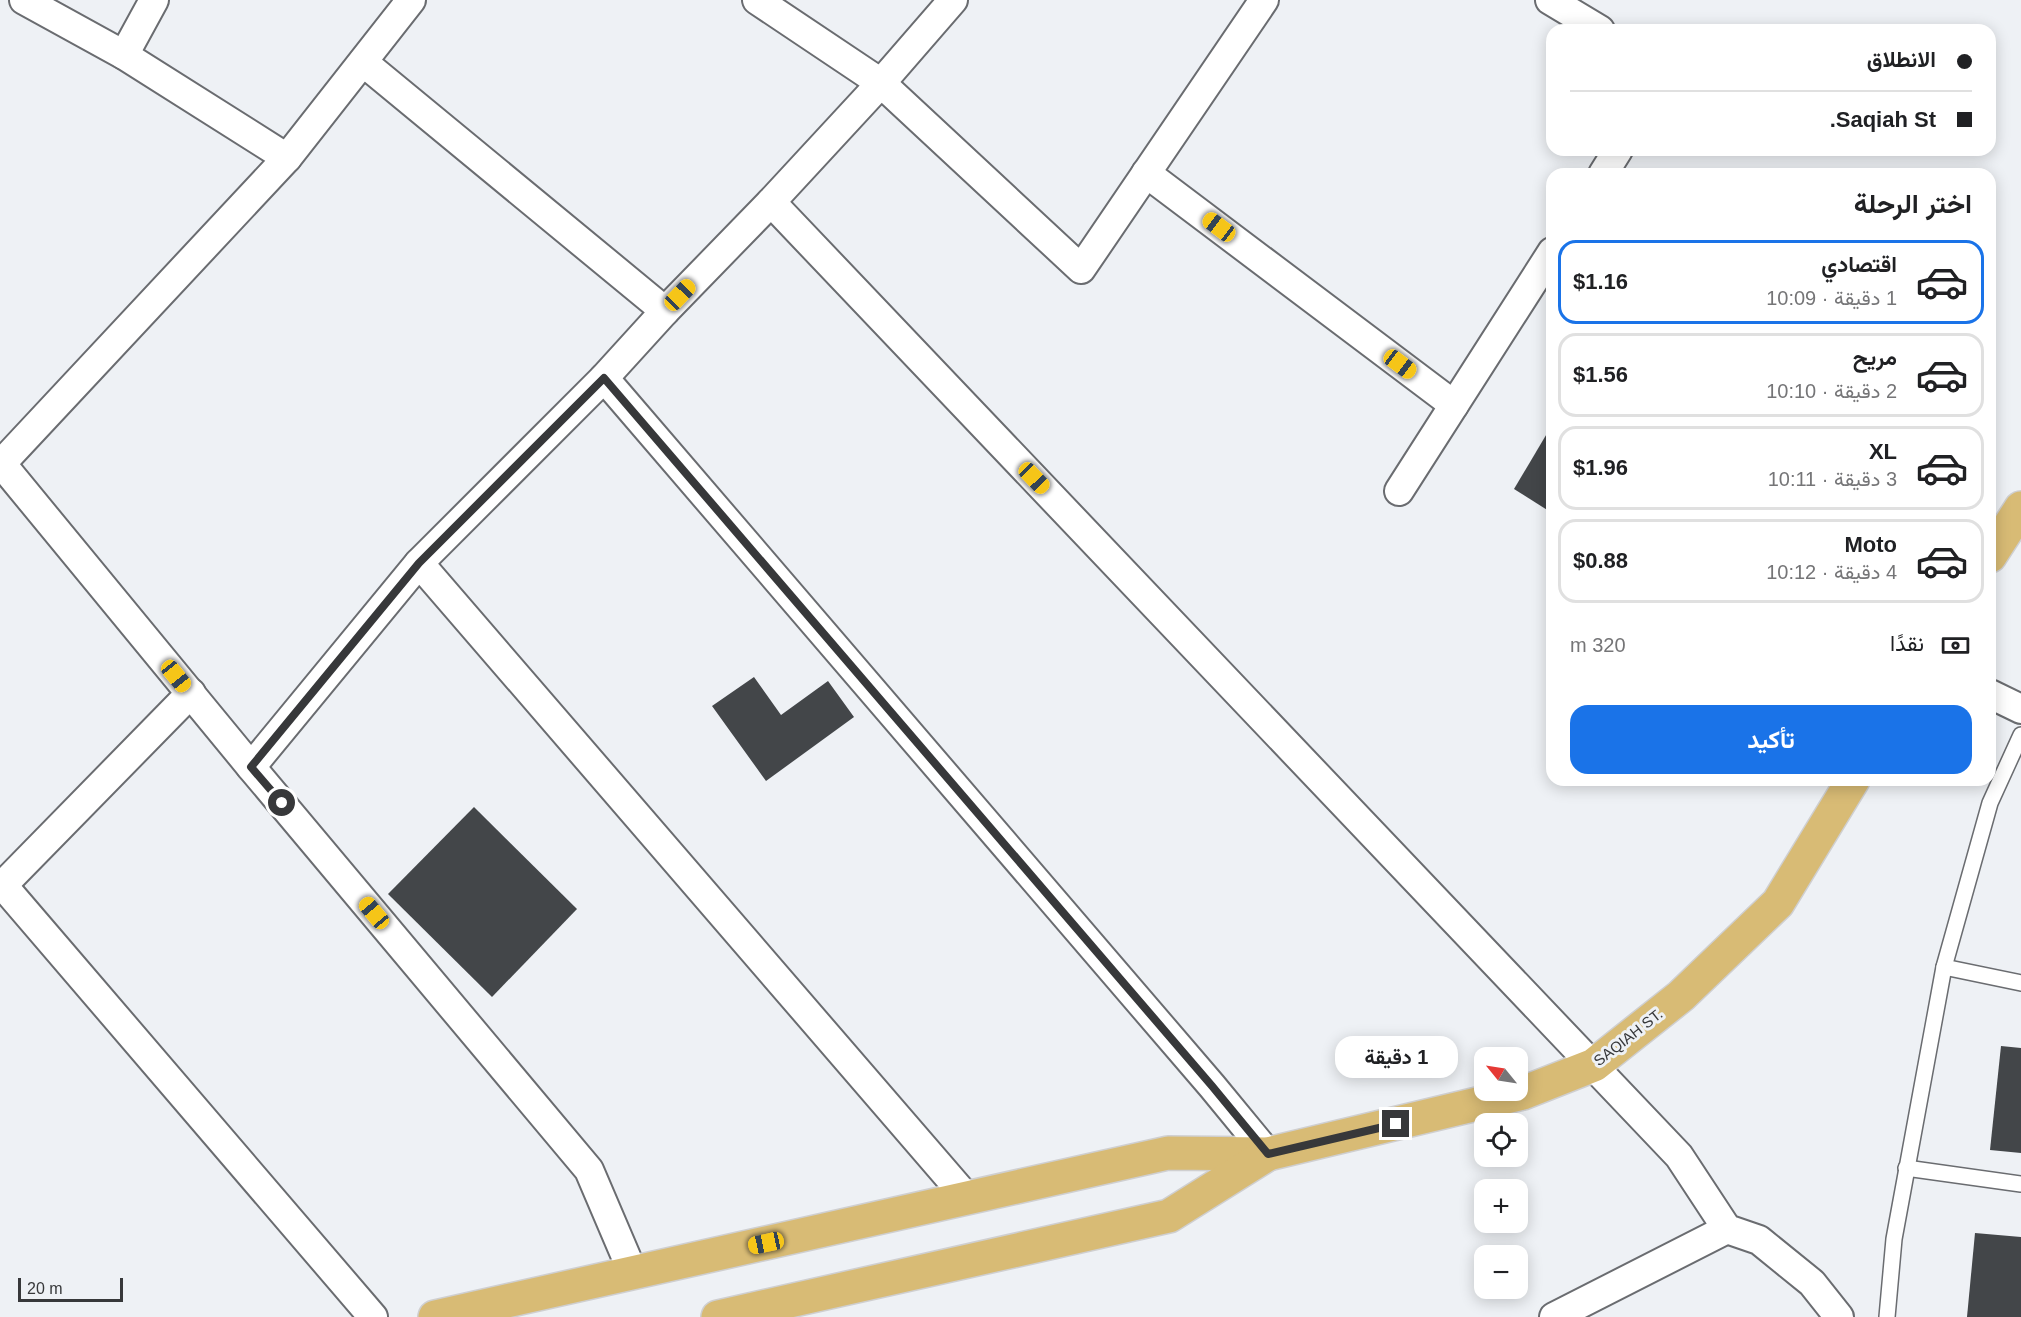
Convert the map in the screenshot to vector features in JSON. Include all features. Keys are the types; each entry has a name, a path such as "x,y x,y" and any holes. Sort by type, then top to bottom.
{"main road":[{"path":"1996,547 2021,508"},
{"name":"SAQIAH ST.","path":"1268,1154 1523,1093 1594,1065 1681,996 1778,903 1849,786"},
{"path":"435,1317 1168,1153 1268,1154"},
{"path":"718,1317 1169,1216 1268,1154"}],"street":[{"path":"24,0 124,55 287,158"},
{"path":"124,55 154,0"},
{"path":"411,0 287,158 1,463 251,767 589,1170 633,1273"},
{"path":"757,0 880,83 1081,269 1264,0"},
{"path":"251,767 419,563 604,378 665,311 771,202 953,0"},
{"path":"1550,0 1590,24"},
{"path":"363,62 665,311"},
{"path":"1146,173 1454,405"},
{"path":"771,202 1679,1156 1727,1229 1759,1240 1812,1283 1839,1317"},
{"path":"1399,490 1546,261"},
{"path":"604,378 1268,1154"},
{"path":"419,563 967,1198"},
{"path":"191,693 1,885 373,1317"},
{"path":"1996,697 2021,709"},
{"path":"1554,1317 1727,1229"}],"lane":[{"path":"1887,1317 1894,1239 1944,967 1990,803 2021,735"},
{"path":"1944,967 2021,983"},
{"path":"1906,1168 2021,1184"}],"building":[{"path":"1546,435 1546,509 1514,489"},
{"path":"754,677 781,715 828,681 854,717 766,781 712,706"},
{"path":"474,807 577,909 492,997 388,894"},
{"path":"2001,1046 2021,1048 2021,1153 1990,1150"},
{"path":"1975,1233 2021,1237 2021,1317 1967,1317"}],"route":[{"path":"282,803 251,767 419,563 604,378 1268,1154 1396,1124"}]}
